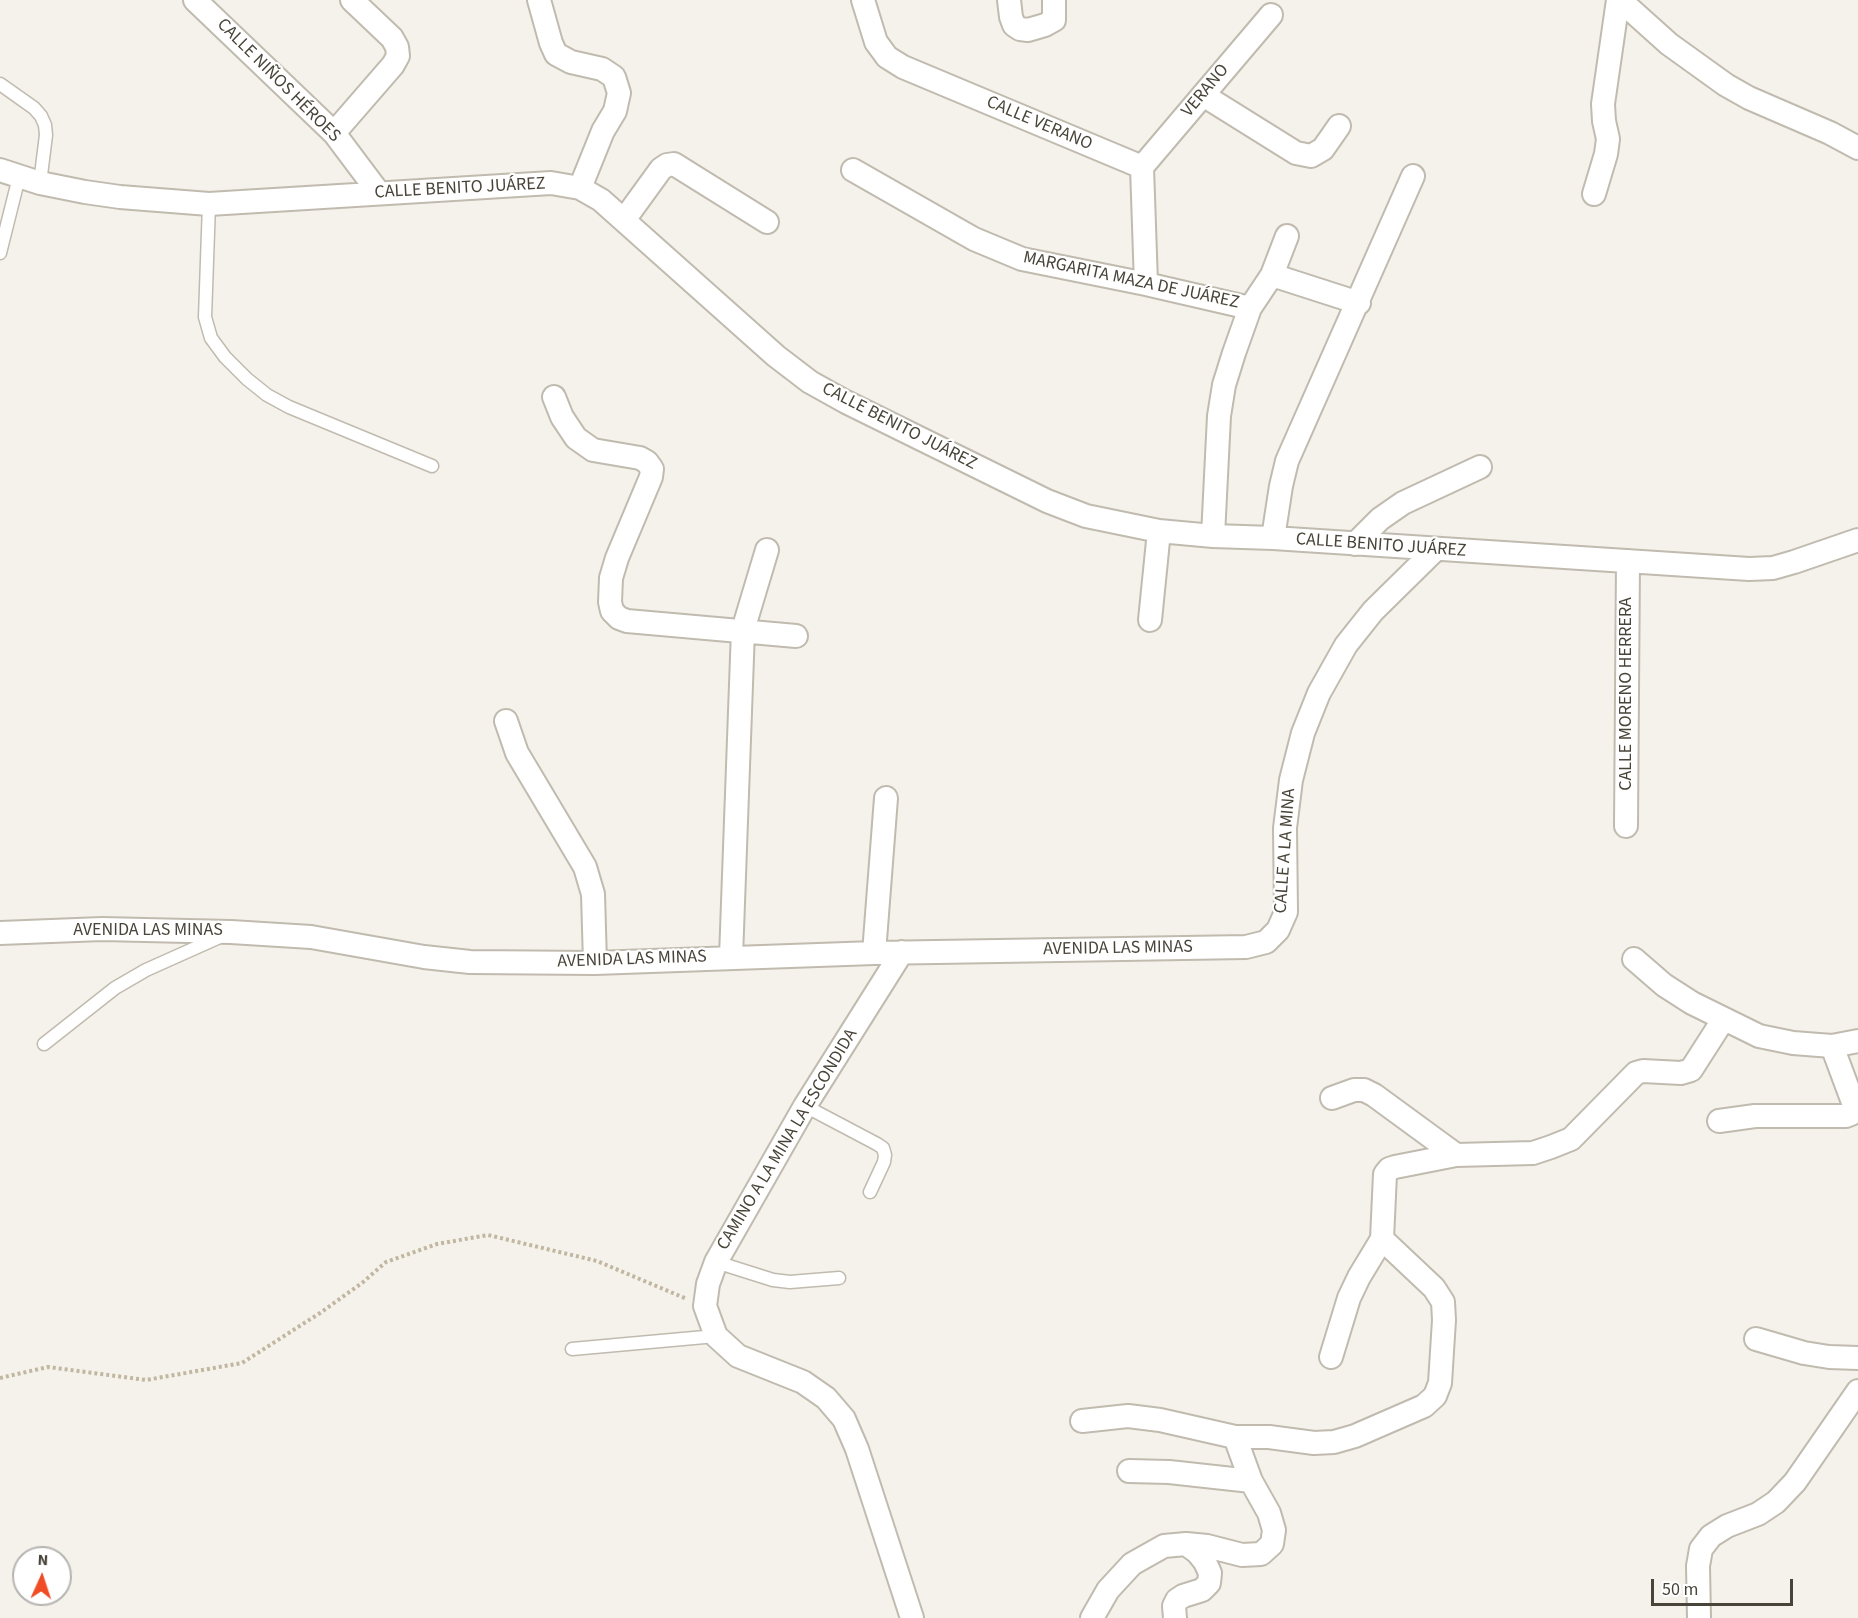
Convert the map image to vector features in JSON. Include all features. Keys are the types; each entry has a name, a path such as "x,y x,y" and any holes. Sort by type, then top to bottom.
{"street":[{"name":"CALLE NIÑOS HÉROES","path":"195,0 334,133 379,193"},
{"path":"334,133 393,65 398,56 397,47 392,38 352,0"},
{"path":"539,0 556,54 571,62 602,69 614,77 619,93 615,111 603,131 580,188"},
{"name":"CALLE VERANO","path":"864,0 876,42 887,57 903,67 1142,167"},
{"path":"1009,0 1014,25 1020,29 1028,30 1045,25 1054,10"},
{"path":"1619,0 1669,44 1726,85 1749,98 1830,133 1858,148"},
{"path":"1594,194 1608,139 1603,104 1619,0"},
{"name":"VERANO","path":"1142,167 1270,15"},
{"path":"1203,94 1296,153 1311,156 1323,149 1339,126"},
{"path":"624,220 661,169 674,164 767,222"},
{"path":"1142,167 1146,284"},
{"name":"MARGARITA MAZA DE JUÁREZ","path":"853,170 974,239 1022,259 1250,308"},
{"name":"CALLE BENITO JUÁREZ","path":"9,174 40,183 120,197 209,204 551,183 580,188 601,200 776,356 810,382 1047,501 1086,516 1159,531 1749,569 1773,568 1858,540"},
{"path":"1273,538 1287,461 1359,303 1413,176"},
{"path":"1213,536 1219,416 1224,385 1250,308 1272,275 1287,236"},
{"path":"1272,275 1359,303"},
{"path":"554,397 562,417 576,438 593,450 640,458 652,469 651,477 611,578 610,602 612,611 619,618 627,621 796,636"},
{"path":"1354,544 1380,519 1403,503 1480,467"},
{"path":"1150,620 1159,531"},
{"path":"730,957 743,630 766,550"},
{"name":"CALLE A LA MINA","path":"1266,942 1278,930 1286,912 1285,828 1291,780 1303,733 1319,693 1346,645 1373,610 1435,550"},
{"name":"CALLE MORENO HERRERA","path":"1626,826 1628,561"},
{"path":"506,721 517,753 585,867 593,894 595,963"},
{"path":"874,953 886,798"},
{"name":"AVENIDA LAS MINAS","path":"0,933 102,929 231,932 311,937 424,957 470,962 595,963 902,952 1246,947 1266,942"},
{"name":"CAMINO A LA MINA LA ESCONDIDA","path":"705,1306 708,1284 716,1262 806,1106 902,952"},
{"path":"1634,958 1664,985 1692,1003 1760,1036 1793,1043 1832,1046 1858,1041"},
{"path":"1331,1357 1349,1298 1382,1239 1383,1180 1389,1169 1456,1155 1533,1153 1551,1148 1571,1139 1636,1073 1643,1071 1681,1073 1690,1070 1724,1020"},
{"path":"1719,1121 1755,1116 1846,1116 1851,1114 1854,1105 1832,1046"},
{"path":"1332,1098 1354,1090 1364,1090 1456,1155"},
{"path":"1082,1421 1128,1416 1160,1419 1235,1437 1279,1438 1314,1443 1334,1442 1355,1436 1425,1406 1435,1396 1440,1383 1443,1302 1434,1288 1382,1239"},
{"path":"705,1306 716,1336 738,1356 803,1382 826,1398 844,1419 857,1449 912,1618"},
{"path":"1756,1339 1804,1353 1858,1358"},
{"path":"1699,1618 1698,1566 1701,1549 1711,1536 1727,1526 1758,1514 1776,1502 1796,1482 1858,1391"},
{"path":"1092,1618 1108,1590 1132,1564 1164,1546 1186,1544 1207,1546 1242,1555 1261,1554 1272,1544 1274,1530 1269,1512 1251,1481 1235,1437"},
{"path":"1129,1471 1169,1472 1251,1481"},
{"path":"1174,1618 1174,1606 1177,1600 1202,1590 1209,1583 1210,1573 1205,1562 1186,1544"}],"lane":[{"path":"0,84 34,108 45,125 46,135 40,183"},
{"path":"0,253 9,174"},
{"path":"209,204 205,317 211,338 225,357 267,395 289,407 432,466"},
{"path":"44,1044 115,988 146,970 231,932"},
{"path":"806,1106 883,1148 884,1162 870,1192"},
{"path":"716,1262 773,1280 790,1282 839,1278"},
{"path":"572,1350 716,1336"}],"path":[{"path":"0,1378 48,1367 146,1380 242,1363 320,1313 362,1283 386,1262 437,1244 488,1235 597,1261 705,1306"}]}
